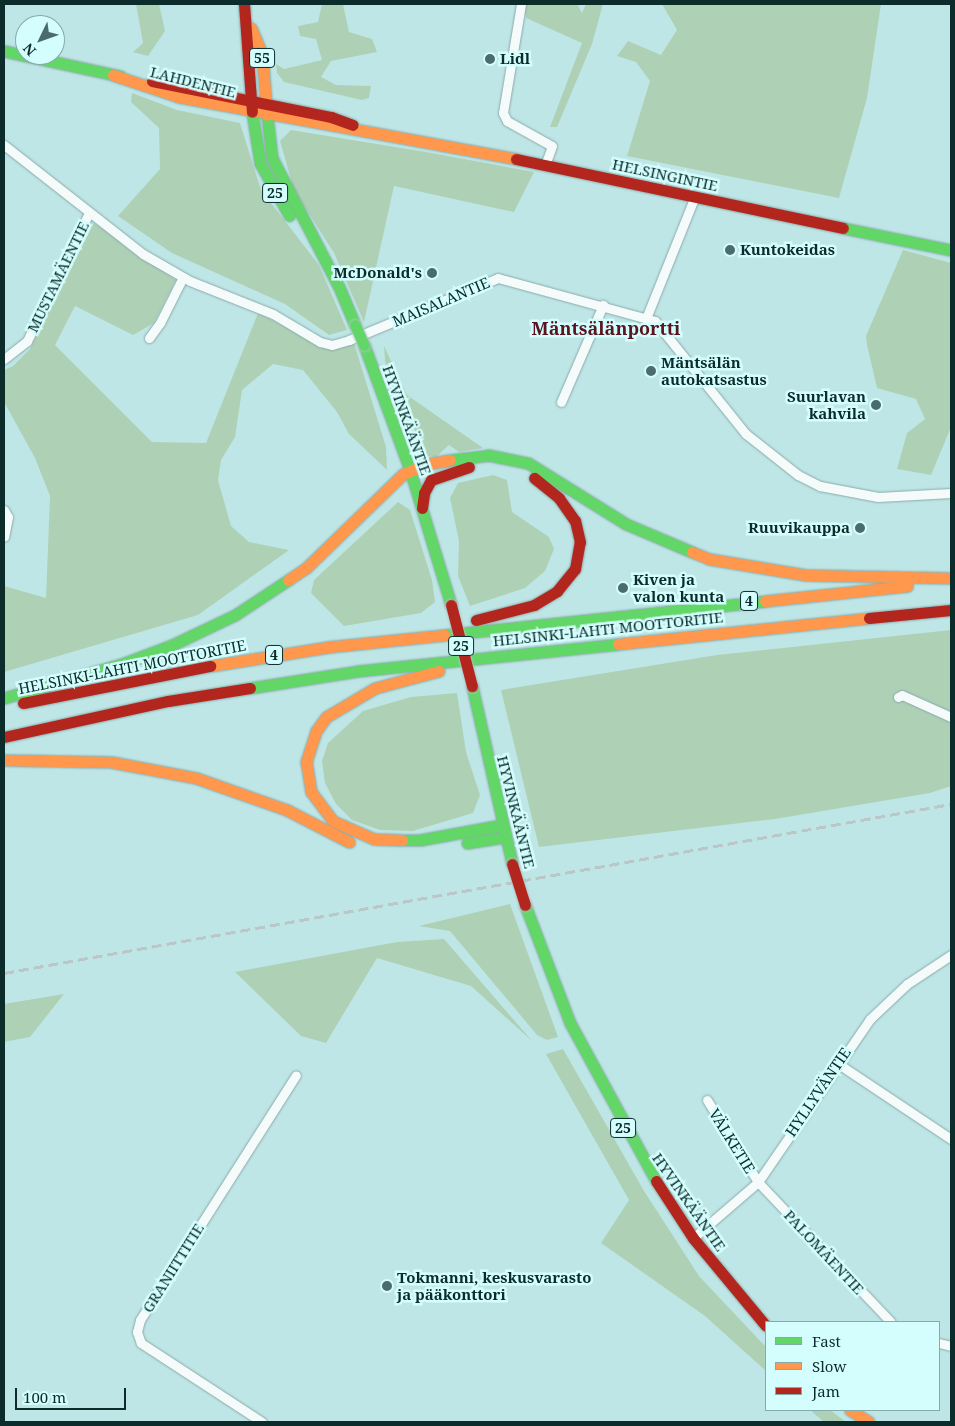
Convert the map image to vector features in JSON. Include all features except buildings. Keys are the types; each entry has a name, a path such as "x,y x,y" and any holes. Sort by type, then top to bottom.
{"main road":[{"name":"55","path":"245,10 252,107"},
{"name":"55","path":"245,10 262,54 267,110"},
{"name":"LAHDENTIE","path":"4,51 113,75 179,97 267,110"},
{"name":"HYVINKÄÄNTIE","path":"252,107 260,163 274,193 326,262"},
{"name":"HELSINGINTIE","path":"267,110 329,128 371,132 545,165 951,250"},
{"name":"HYVINKÄÄNTIE","path":"267,110 272,158 326,262 364,345 410,470 451,605 472,686 512,864 550,980 595,1075 641,1159 693,1238 765,1325"},
{"path":"379,497 390,482 395,461 384,400"},
{"path":"4,698 147,655 235,615 306,568 379,497 410,470 462,458 503,457 535,467 626,524 657,540 709,559 806,575 951,580"},
{"path":"328,647 516,611 558,591 575,569 580,542 575,521 548,488 524,473 489,466 445,473 426,486 422,508"},
{"name":"HELSINKI-LAHTI MOOTTORITIE","path":"4,708 161,674 328,647 951,580"},
{"name":"HELSINKI-LAHTI MOOTTORITIE","path":"4,737 168,701 305,679 610,644 951,610"},
{"path":"502,825 420,840 389,841 348,830 320,807 311,792 306,762 316,731 336,708 394,682 447,670 610,644"},
{"path":"4,760 111,762 196,778 265,801 372,850 430,850 505,837"},
{"path":"851,1411 862,1422"},
{"path":"852,1411 869,1422"}],"street":[{"path":"521,4 503,113 507,121 552,146 545,165"},
{"name":"MAISALANTIE","path":"4,145 143,254 183,277 274,314 320,342 332,345 498,278 647,316 655,321 746,434 798,475 820,486 878,497 951,493"},
{"path":"647,316 695,196"},
{"name":"MUSTAMÄENTIE","path":"4,359 27,341 89,213"},
{"path":"149,338 160,324 183,277"},
{"path":"561,402 604,305"},
{"path":"4,510 8,517 4,537"},
{"path":"898,698 902,695 951,717"},
{"name":"HYLLYVÄNTIE","path":"693,1238 758,1182 870,1019 907,984 951,954"},
{"path":"838,1063 951,1139"},
{"name":"GRANIITTITIE","path":"262,1422 141,1343 137,1332 140,1320 296,1075"},
{"name":"VÄLKETIE","path":"707,1100 758,1182"},
{"name":"PALOMÄENTIE","path":"758,1182 890,1321"}],"green space":[{"path":"136,4 159,4 165,31 148,56 133,52 143,43"},
{"path":"322,4 343,4 349,32 372,39 377,52 331,61 321,77 336,85 371,86 369,98 362,100 284,82 277,73 276,64 284,69 322,60 316,39 300,36 298,26 318,22"},
{"path":"524,4 577,4 582,13 586,4 603,4 592,44 557,127 550,127 582,43 526,18"},
{"path":"662,4 881,4 867,98 839,198 627,156 650,81 636,62 617,56 628,41 661,55 677,30"},
{"path":"132,93 177,110 240,123 261,190 319,265 347,330 329,335 285,304 172,253 118,216 160,169 159,128 131,102"},
{"path":"291,130 534,172 514,212 394,186 364,322 334,253 294,190 280,141"},
{"path":"94,223 176,280 154,323 133,335 75,306 55,345 152,442 206,443 258,313 332,349 354,343 386,447 387,470 349,434 337,412 303,370 273,364 242,390 235,437 221,460 218,480 231,526 249,542 289,550 198,615 4,672 4,586 46,598 50,496 35,458 4,402 4,370 13,366 30,349 59,287"},
{"path":"903,250 951,263 951,427 931,475 897,469 907,433 925,419 916,399 877,388 867,345 866,336"},
{"path":"384,346 407,395 483,448 459,452 449,445 436,457 426,456 385,361"},
{"path":"493,475 507,480 512,512 549,537 554,549 545,571 525,588 470,606 458,576 459,541 450,498 458,483"},
{"path":"398,502 410,510 432,580 435,602 421,613 344,626 311,593 314,580"},
{"path":"951,630 951,786 930,793 775,819 539,847 501,690 717,655"},
{"path":"457,693 466,752 480,795 473,813 413,831 380,830 352,820 336,804 325,783 322,761 328,743 363,711 411,697"},
{"path":"510,904 558,1037 547,1040 537,1035 450,931 419,926"},
{"path":"444,939 532,1041 471,986 377,958 326,1043 301,1036 235,972 397,942"},
{"path":"64,994 30,1037 4,1042 4,1004"},
{"path":"563,1049 644,1191 699,1276 765,1346 765,1370 705,1316 601,1243 629,1200 546,1054"},
{"path":"811,1411 831,1411 846,1422 824,1422"}],"railway":[{"path":"4,973 951,804"}],"traffic: fast":[{"path":"4,51 120,76"},
{"path":"252,112 260,163 289,215"},
{"path":"267,115 272,158 339,287 355,325"},
{"path":"843,228 951,250"},
{"path":"355,325 364,345"},
{"path":"364,345 410,470 451,605"},
{"path":"450,460 488,455 528,463 626,524 692,552"},
{"path":"4,698 122,664 172,645 235,615 288,580"},
{"path":"444,635 765,601"},
{"path":"250,688 358,671 618,644"},
{"path":"472,686 512,864"},
{"path":"402,840 420,840 502,825"},
{"path":"467,843 505,837"},
{"path":"525,905 570,1023 656,1181"}],"traffic: slow":[{"path":"251,28 262,54 267,115"},
{"path":"113,75 179,97 516,159"},
{"path":"288,580 306,568 403,474 427,464 450,460"},
{"path":"692,552 709,559 806,575 951,578"},
{"path":"765,601 907,586"},
{"path":"618,644 869,618"},
{"path":"210,666 328,647 444,635"},
{"path":"402,840 374,839 333,821 311,792 306,762 316,731 326,717 375,688 439,671"},
{"path":"4,760 111,762 196,778 287,810 349,842"},
{"path":"852,1411 869,1422"}],"traffic: jam":[{"path":"244,4 252,112"},
{"path":"152,81 331,117 353,125"},
{"path":"516,159 843,228"},
{"path":"422,508 424,493 431,480 469,467"},
{"path":"476,620 534,605 557,591 575,569 580,542 575,521 559,498 534,478"},
{"path":"451,605 472,686"},
{"path":"869,618 951,610"},
{"path":"23,703 210,666"},
{"path":"4,737 168,701 250,688"},
{"path":"512,864 525,905"},
{"path":"656,1181 693,1238 765,1325"}],"place":[{"name":"Lidl","path":"490,59"},
{"name":"Kuntokeidas","path":"730,250"},
{"name":"McDonald's","path":"432,273"},
{"name":"Mäntsälän autokatsastus","path":"651,371"},
{"name":"Suurlavan kahvila","path":"876,405"},
{"name":"Ruuvikauppa","path":"860,528"},
{"name":"Kiven ja valon kunta","path":"623,588"},
{"name":"Tokmanni, keskusvarasto ja pääkonttori","path":"387,1286"}],"district":[{"name":"Mäntsälänportti","path":"606,328"}]}
